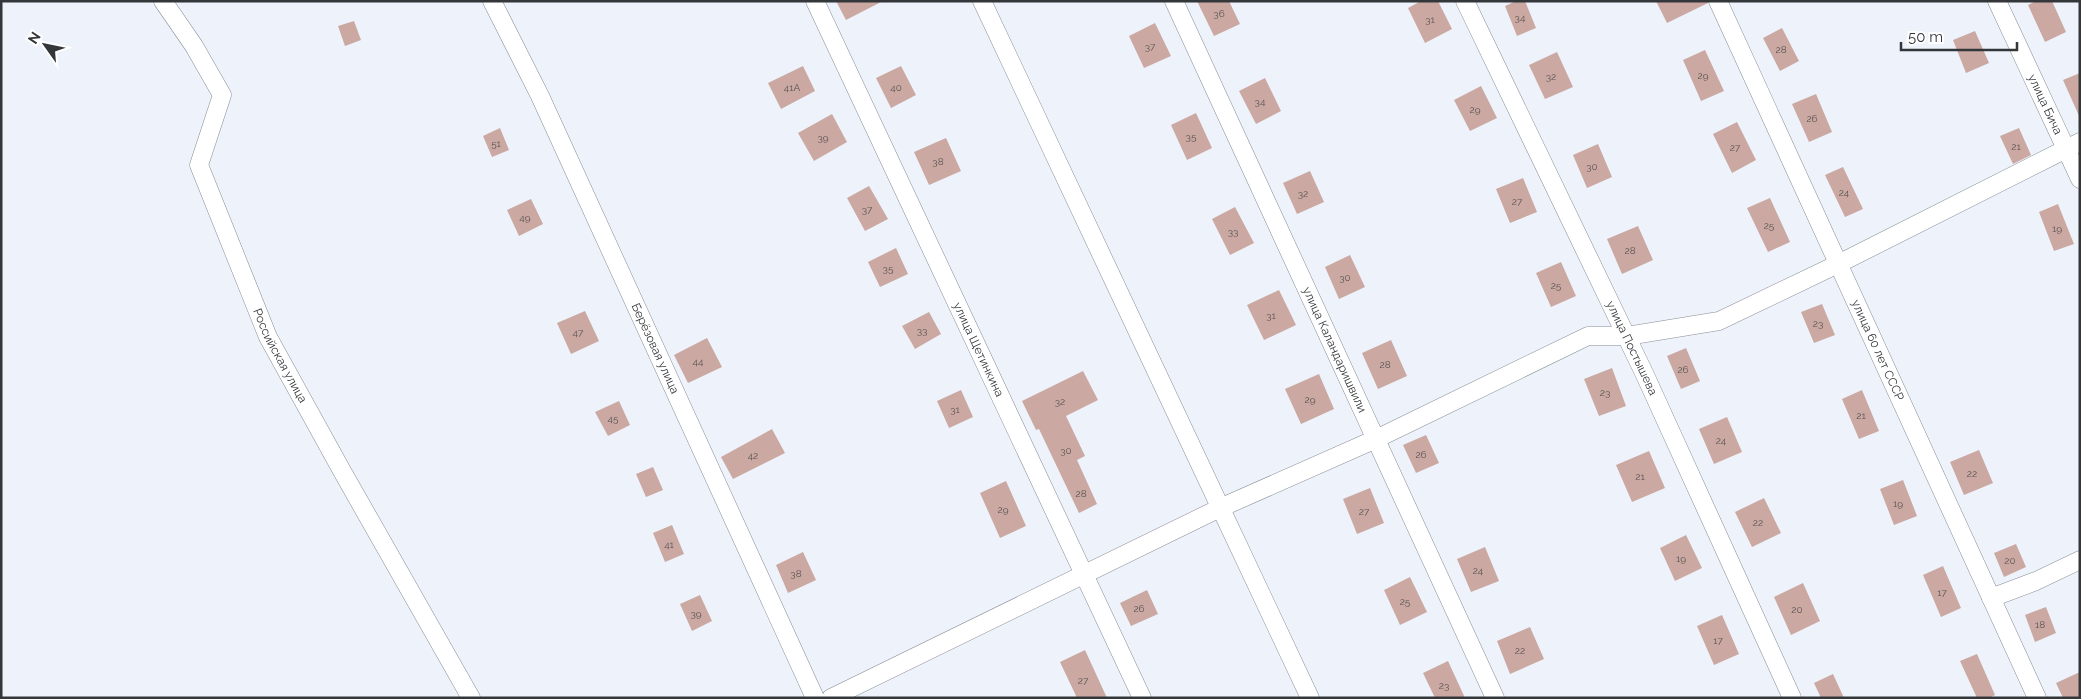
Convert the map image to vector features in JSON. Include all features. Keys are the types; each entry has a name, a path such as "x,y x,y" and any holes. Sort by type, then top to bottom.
{"street":[{"name":"Российская улица","path":"163,1 194,46 222,96 199,165 268,336 471,698"},
{"name":"Берёзовая улица","path":"492,1 540,96 816,698"},
{"name":"улица Щетинкина","path":"815,1 1142,698"},
{"path":"982,1 1310,698"},
{"name":"улица Каландаришвили","path":"1174,1 1495,698"},
{"name":"улица Постышева","path":"1465,1 1627,336 1792,698"},
{"name":"улица 60 лет СССР","path":"1718,1 2037,698"},
{"name":"улица Бича","path":"1997,1 2073,145 2080,179"},
{"path":"831,698 1220,508 1376,439 1588,336 1627,336 1719,321 1838,264 2073,145"},
{"path":"1991,598 2036,581 2080,560"}],"building":[{"path":"836,1 883,1 846,20"},
{"path":"1197,1 1229,1 1240,24 1214,36"},
{"path":"1421,1 1438,1 1452,29 1425,43 1408,8"},
{"path":"1516,1 1525,1 1536,28 1517,36 1505,6"},
{"path":"1656,1 1708,1 1708,3 1667,23"},
{"path":"2036,1 2052,1 2066,32 2045,42 2028,5"},
{"path":"354,21 361,40 345,46 338,26"},
{"path":"1155,23 1171,56 1144,68 1129,36"},
{"path":"1782,28 1799,61 1780,71 1763,38"},
{"path":"1975,31 1989,63 1966,73 1953,40"},
{"path":"1705,50 1724,91 1701,101 1683,60"},
{"path":"1557,52 1573,87 1545,99 1529,65"},
{"path":"803,66 815,91 781,109 768,83"},
{"path":"901,66 916,95 891,108 876,78"},
{"path":"2080,73 2080,118 2063,80"},
{"path":"1265,78 1281,111 1256,124 1239,91"},
{"path":"1481,86 1497,118 1470,131 1454,100"},
{"path":"1816,94 1832,132 1809,142 1792,104"},
{"path":"1196,113 1212,148 1187,160 1171,125"},
{"path":"832,114 847,142 814,161 798,133"},
{"path":"1737,122 1756,160 1732,173 1713,134"},
{"path":"500,128 509,150 492,157 483,136"},
{"path":"2019,128 2031,155 2013,164 2000,136"},
{"path":"946,138 961,171 929,185 914,152"},
{"path":"1598,144 1612,177 1587,188 1573,155"},
{"path":"1843,167 1863,209 1845,217 1825,175"},
{"path":"1310,171 1324,202 1297,214 1283,183"},
{"path":"1523,178 1537,212 1510,223 1496,189"},
{"path":"869,186 888,219 865,231 847,198"},
{"path":"1770,198 1790,242 1768,252 1747,208"},
{"path":"531,199 543,224 519,236 507,210"},
{"path":"2058,204 2074,244 2054,251 2039,212"},
{"path":"1235,207 1254,243 1230,255 1212,219"},
{"path":"1638,226 1653,260 1622,274 1607,239"},
{"path":"896,248 908,274 880,287 868,262"},
{"path":"1350,255 1365,287 1339,299 1325,267"},
{"path":"1561,262 1576,296 1551,307 1536,273"},
{"path":"1279,290 1296,325 1264,340 1247,305"},
{"path":"1822,304 1835,335 1814,343 1801,312"},
{"path":"585,311 599,341 571,354 557,323"},
{"path":"929,312 941,334 915,349 902,326"},
{"path":"707,338 722,367 688,383 674,355"},
{"path":"1391,340 1407,376 1378,389 1362,353"},
{"path":"1686,348 1700,381 1681,389 1667,356"},
{"path":"1612,368 1626,406 1599,416 1584,379"},
{"path":"1083,371 1098,400 1066,416 1085,456 1077,460 1097,504 1079,513 1039,429 1036,430 1022,401"},
{"path":"1319,374 1334,409 1301,424 1285,389"},
{"path":"961,390 973,417 949,428 937,401"},
{"path":"1862,390 1879,431 1859,439 1842,399"},
{"path":"619,401 630,425 608,436 595,412"},
{"path":"1727,417 1742,452 1714,464 1699,429"},
{"path":"772,429 785,453 733,479 721,457"},
{"path":"1426,435 1439,463 1416,473 1403,445"},
{"path":"1979,450 1993,483 1964,495 1950,462"},
{"path":"1649,451 1665,488 1632,502 1616,465"},
{"path":"653,467 663,490 646,497 636,474"},
{"path":"1903,480 1917,516 1894,525 1880,489"},
{"path":"1006,481 1026,526 1000,538 980,493"},
{"path":"1370,488 1384,523 1357,534 1343,499"},
{"path":"1764,498 1781,533 1752,547 1735,512"},
{"path":"672,525 684,554 665,562 653,533"},
{"path":"1686,535 1702,568 1675,581 1660,548"},
{"path":"2016,544 2026,567 2004,577 1994,553"},
{"path":"1485,547 1499,581 1471,592 1457,559"},
{"path":"803,552 816,580 788,593 776,565"},
{"path":"1943,566 1961,608 1941,617 1923,575"},
{"path":"1410,577 1427,612 1400,625 1384,590"},
{"path":"1803,583 1820,621 1791,635 1774,597"},
{"path":"1147,590 1158,614 1131,626 1120,603"},
{"path":"700,595 712,621 692,631 680,604"},
{"path":"2046,607 2056,633 2035,642 2025,615"},
{"path":"1722,615 1739,654 1714,665 1697,626"},
{"path":"1530,627 1544,659 1510,674 1497,641"},
{"path":"1085,650 1107,698 1077,698 1060,662"},
{"path":"1977,654 1995,695 1989,698 1977,698 1960,661"},
{"path":"1448,661 1465,698 1435,698 1423,673"},
{"path":"2080,672 2080,698 2063,698 2056,683"},
{"path":"1833,674 1844,698 1821,698 1814,683"}]}
